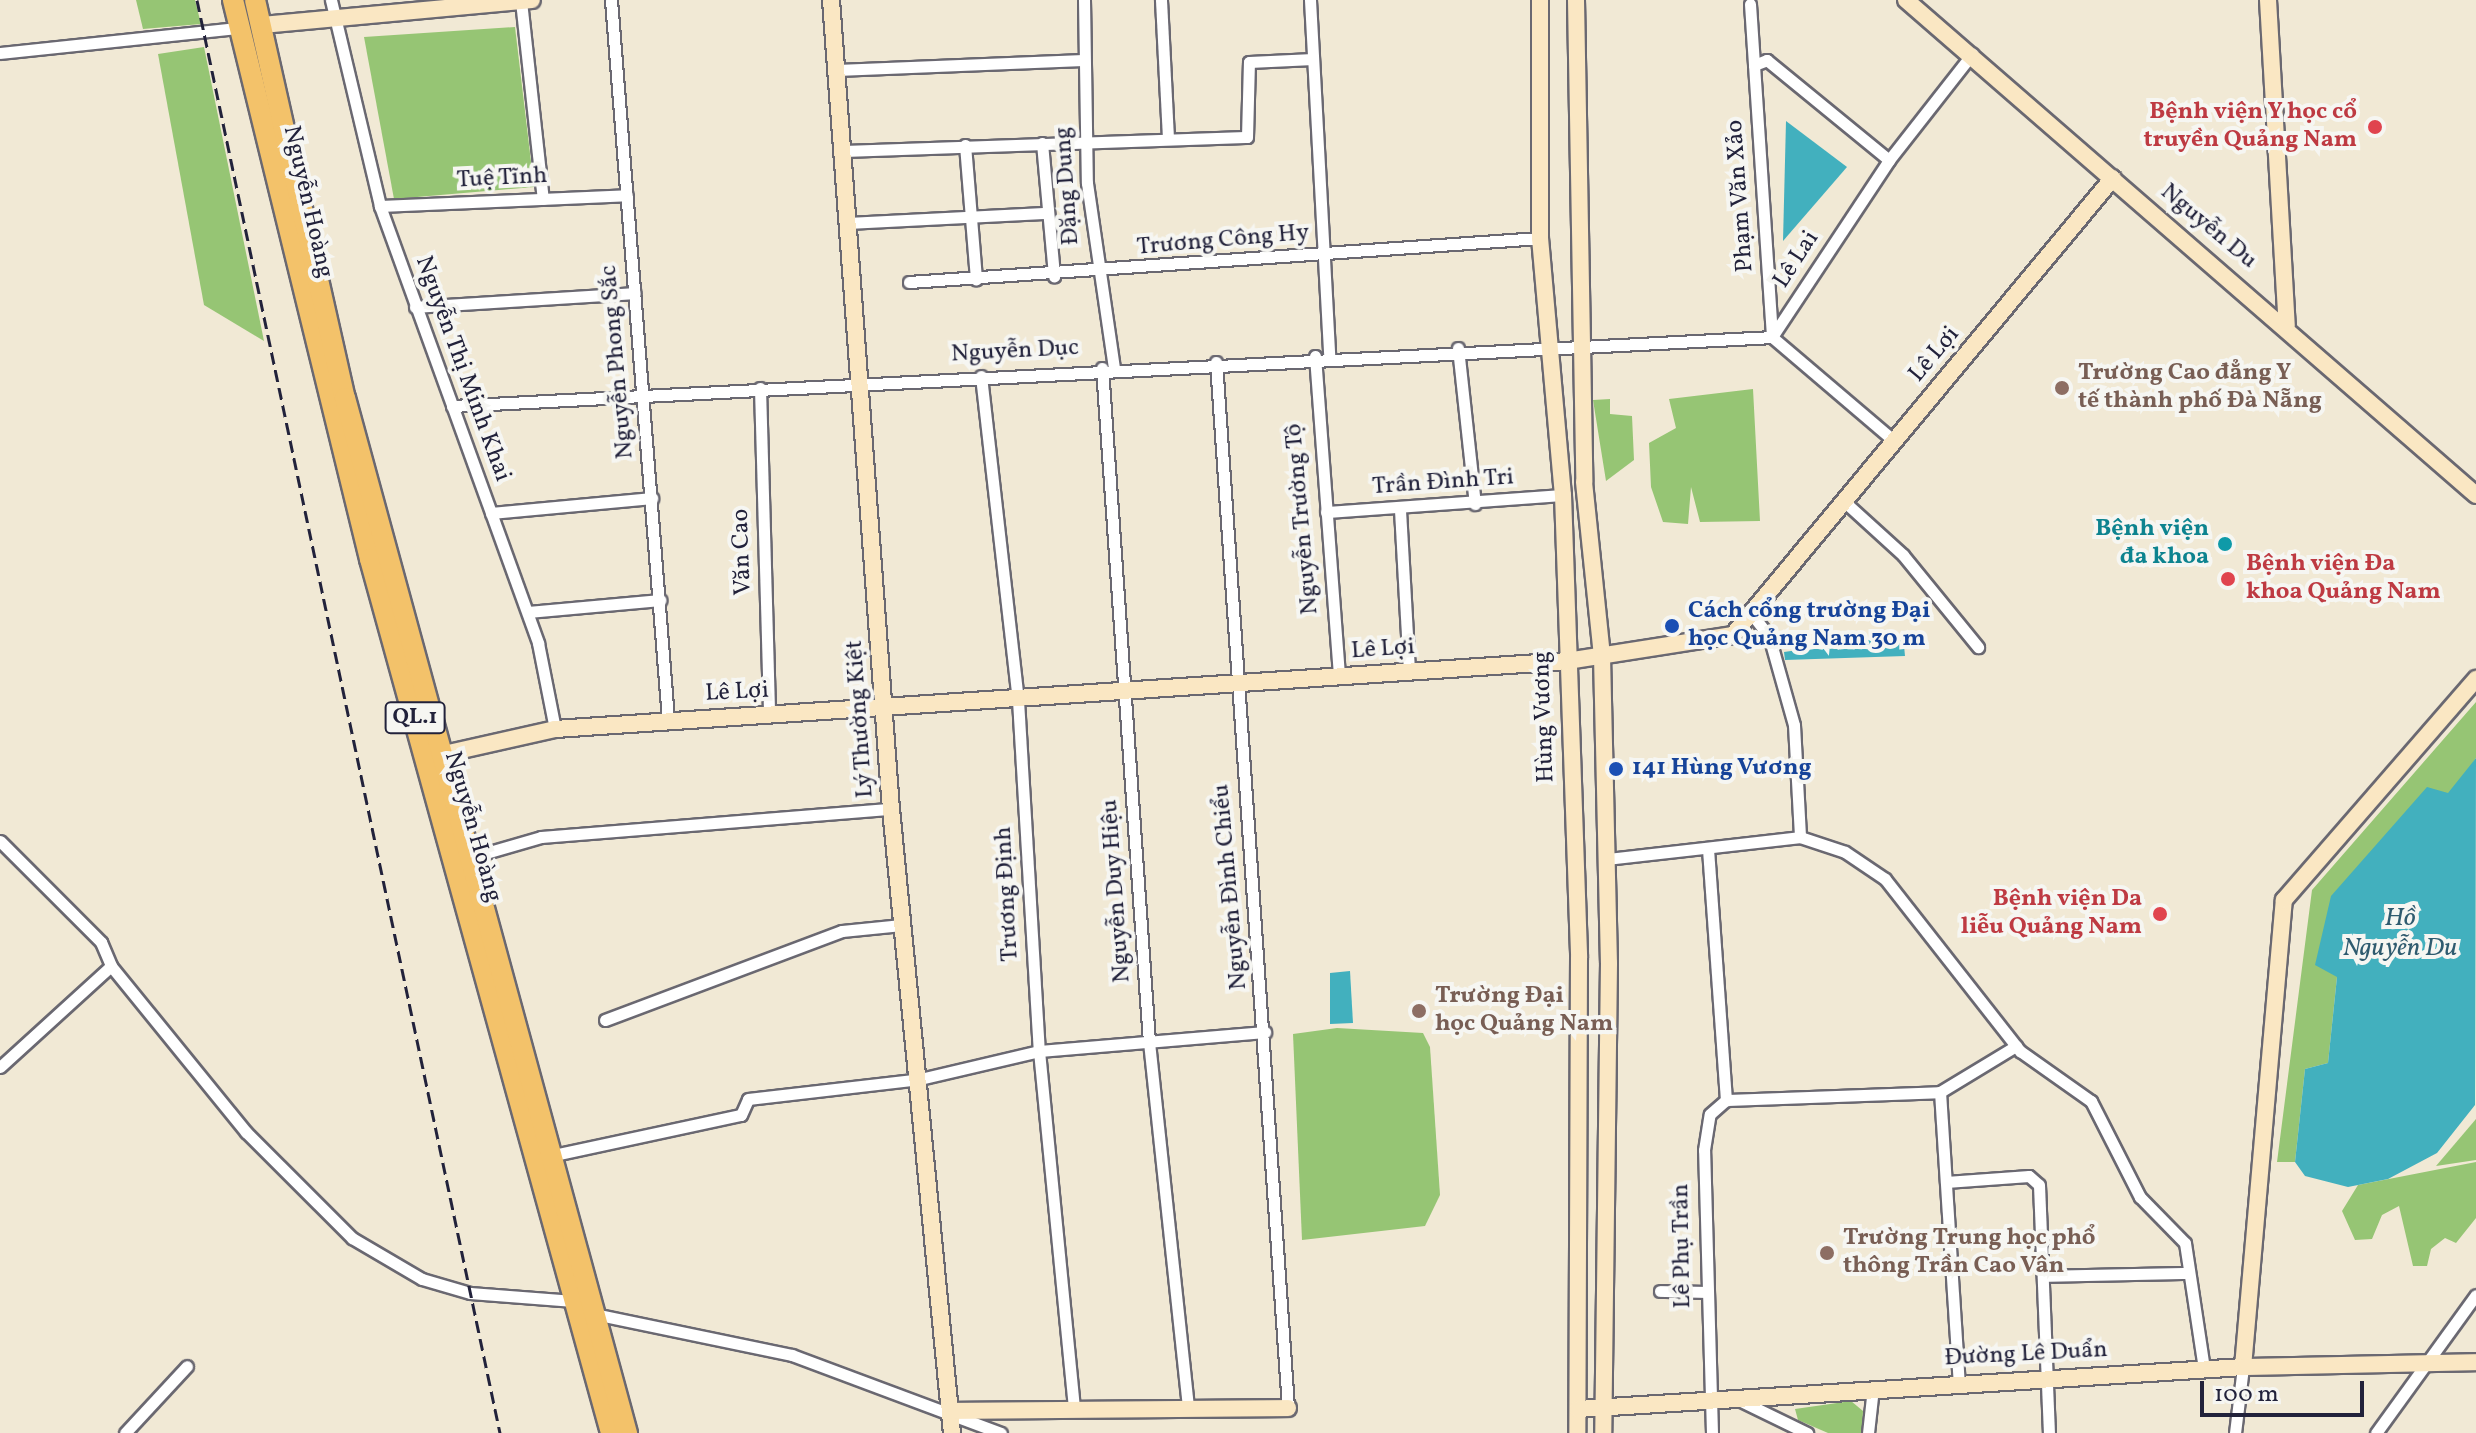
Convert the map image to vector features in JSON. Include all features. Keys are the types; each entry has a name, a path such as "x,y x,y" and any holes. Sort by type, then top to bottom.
{"highway":[{"name":"Nguyễn Hoàng","path":"233,0 366,543 513,1040 554,1155 599,1315 627,1433"},
{"name":"Nguyễn Hoàng","path":"255,0 345,398 472,857 574,1301 611,1433"},
{"path":"239,28 262,25"}],"street":[{"name":"Nguyễn Thị Minh Khai","path":"331,0 380,206 528,612 555,729"},
{"path":"262,25 532,0"},
{"name":"Nguyễn Phong Sắc","path":"611,0 668,720"},
{"name":"Lý Thường Kiệt","path":"831,0 891,809 920,1079 952,1433"},
{"name":"Đặng Dung","path":"1084,0 1085,139 1108,368"},
{"path":"1161,0 1168,137"},
{"path":"1310,0 1329,356"},
{"name":"Hùng Vương","path":"1540,0 1540,238 1563,495 1579,958 1577,1433"},
{"path":"1576,0 1584,482 1602,656 1607,859 1603,1433"},
{"name":"Nguyễn Du","path":"1906,0 2287,325 2476,495"},
{"path":"2268,0 2287,325"},
{"path":"521,1 543,199"},
{"name":"Phạm Văn Xảo","path":"1750,4 1772,337"},
{"path":"0,53 239,28"},
{"name":"Lê Lai","path":"1772,337 1889,160 1972,54"},
{"path":"842,151 1085,139 1251,136 1249,62 1313,59"},
{"path":"836,70 1084,60"},
{"path":"1754,65 1767,60 1889,160"},
{"path":"1042,143 1054,276"},
{"path":"965,145 976,280"},
{"name":"Lê Lợi","path":"444,754 555,729 668,720 886,710 1567,661 1701,644 1733,635 1754,617 1847,504 1894,441 2113,178"},
{"name":"Tuệ Tĩnh","path":"380,206 627,195"},
{"path":"848,223 1048,213"},
{"name":"Trương Công Hy","path":"909,282 1098,274 1540,238"},
{"path":"415,307 635,293"},
{"path":"1581,345 1772,337 1894,441"},
{"name":"Nguyễn Dục","path":"452,406 1549,343 1581,345"},
{"path":"1458,348 1475,504"},
{"name":"Nguyễn Trường Tộ","path":"1315,356 1339,677"},
{"name":"Nguyễn Đình Chiểu","path":"1216,362 1237,685 1265,1032 1288,1408"},
{"name":"Nguyễn Duy Hiệu","path":"1108,368 1149,1042 1188,1409"},
{"name":"Trương Định","path":"981,376 1018,700 1039,1051 1074,1410"},
{"name":"Văn Cao","path":"760,388 769,715"},
{"name":"Trần Đình Tri","path":"1326,512 1400,510 1563,495"},
{"path":"491,513 652,498"},
{"path":"1847,504 1903,555 1978,647"},
{"path":"1400,510 1409,672"},
{"path":"528,612 660,600"},
{"path":"1754,617 1769,636 1794,725 1800,837"},
{"path":"2235,1433 2284,900 2476,679"},
{"path":"472,857 541,837 891,809"},
{"path":"1607,859 1800,837 1845,852 1885,879 2016,1046 2091,1101 2140,1197 2185,1243 2204,1369"},
{"path":"0,841 101,942 111,966 246,1132 352,1238 422,1279 470,1293 574,1301"},
{"path":"1708,849 1726,1100 1940,1092 2016,1046"},
{"path":"605,1020 842,931 902,925"},
{"path":"0,1067 111,966"},
{"path":"554,1155 741,1115 748,1099 920,1079 1039,1051 1265,1032"},
{"path":"1940,1092 1959,1382"},
{"name":"Lê Phụ Trần","path":"1712,1433 1703,1292 1705,1126 1726,1100"},
{"path":"1946,1182 2035,1180 2043,1276 2049,1433"},
{"path":"2043,1276 2189,1273"},
{"path":"1660,1291 1703,1292"},
{"path":"2376,1433 2476,1295"},
{"path":"599,1315 792,1355 925,1409 1288,1408"},
{"name":"Đường Lê Duẩn","path":"1578,1409 1959,1382 2204,1369 2476,1362"},
{"path":"125,1433 187,1366"},
{"path":"1868,1433 1873,1388"},
{"path":"1734,1397 1807,1433"},
{"path":"951,1411 1001,1433"}],"green space":[{"path":"136,0 195,0 201,24 143,29"},
{"path":"515,27 534,187 394,199 364,37"},
{"path":"204,47 264,341 204,305 158,54"},
{"path":"1753,389 1760,521 1700,522 1691,487 1688,524 1663,522 1651,487 1649,443 1676,428 1669,399"},
{"path":"1610,399 1610,414 1632,416 1634,460 1606,481 1593,400"},
{"path":"2476,702 2476,758 2337,977 2328,1063 2305,1069 2295,1162 2277,1162 2312,890"},
{"path":"1337,1028 1423,1033 1430,1047 1440,1195 1425,1226 1302,1240 1293,1034"},
{"path":"2476,1119 2476,1160 2436,1166"},
{"path":"2476,1162 2476,1218 2456,1243 2445,1238 2431,1249 2427,1266 2413,1266 2399,1206 2382,1215 2372,1239 2355,1240 2342,1211 2358,1185"},
{"path":"1851,1401 1863,1411 1862,1433 1828,1433 1798,1420 1795,1409"}],"water":[{"path":"1786,121 1847,167 1783,241"},
{"path":"1903,635 1905,656 1785,660 1784,652"},
{"name":"Hồ Nguyễn Du","path":"2476,758 2475,1105 2437,1153 2388,1179 2348,1187 2305,1176 2295,1162 2305,1069 2328,1063 2337,977 2315,965 2331,896 2427,787 2448,793"},
{"path":"1350,971 1353,1023 1330,1024 1330,973"}],"railway":[{"path":"197,0 500,1433"}],"place":[{"name":"Bệnh viện Y học cổ truyền Quảng Nam","path":"2375,127"},
{"name":"Trường Cao đẳng Y tế thành phố Đà Nẵng","path":"2062,388"},
{"name":"Bệnh viện đa khoa","path":"2225,544"},
{"name":"Bệnh viện Đa khoa Quảng Nam","path":"2228,579"},
{"name":"Cách cổng trường Đại học Quảng Nam 30 m","path":"1672,626"},
{"name":"141 Hùng Vương","path":"1616,769"},
{"name":"Bệnh viện Da liễu Quảng Nam","path":"2160,914"},
{"name":"Trường Đại học Quảng Nam","path":"1419,1011"},
{"name":"Trường Trung học phổ thông Trần Cao Vân","path":"1827,1253"}]}
